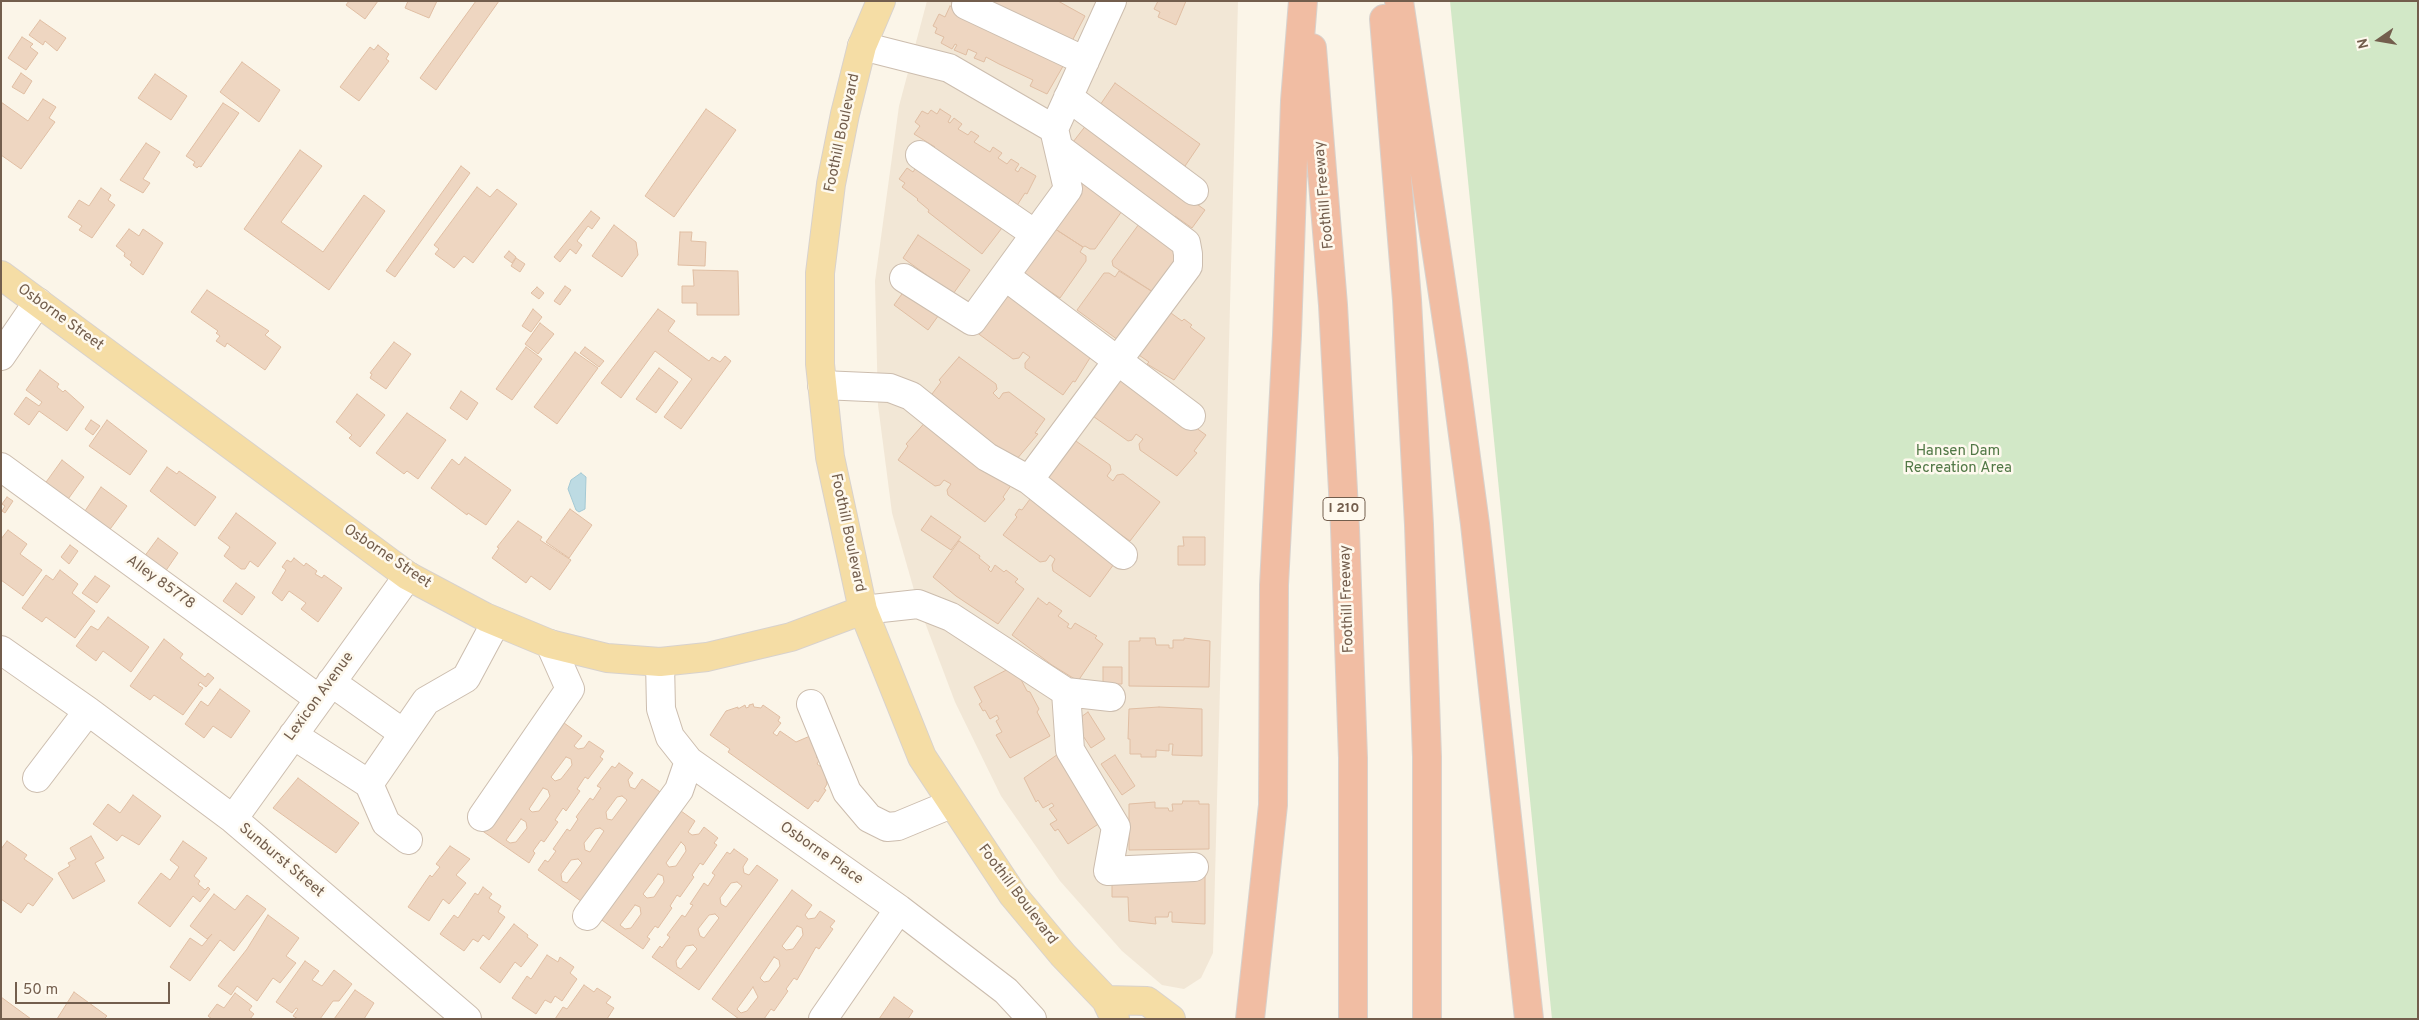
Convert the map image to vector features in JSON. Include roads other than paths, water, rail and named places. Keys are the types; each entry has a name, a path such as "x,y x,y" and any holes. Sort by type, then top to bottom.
{"highway":[{"path":"1250,1019 1273,806 1274,585 1287,335 1295,101 1302,1"},
{"name":"Foothill Freeway","path":"1308,1 1334,305 1346,538 1353,758 1353,1019"},
{"path":"1383,1 1407,300 1419,535 1427,757 1426,1019"},
{"path":"1399,1 1453,361 1475,524 1529,1019"}],"main road":[{"name":"Foothill Boulevard","path":"882,1 862,46 845,114 830,194 820,274 820,364 830,457 863,610 922,757 951,804 1014,895 1111,1009 1147,1002 1171,1019"},
{"name":"Osborne Street","path":"1,275 408,576 496,622 550,644 607,658 660,662 707,657 791,637 863,610"}],"street":[{"path":"904,278 972,321 1068,189 1057,139 1068,97 1112,1"},
{"path":"966,5 1085,60"},
{"path":"862,46 948,68 1057,139 1186,243 1188,266 1029,480"},
{"path":"1068,97 1194,191"},
{"path":"920,155 1035,234"},
{"path":"1005,276 1191,416"},
{"path":"1,356 38,302"},
{"path":"822,385 890,388 911,396 987,457 1029,480 1123,555"},
{"name":"Alley 85778","path":"1,467 325,691 403,733"},
{"name":"Lexicon Avenue","path":"233,819 408,576"},
{"path":"863,610 918,604 951,617 1066,692 1111,697"},
{"path":"369,784 426,701 466,678 496,622"},
{"path":"482,817 570,688 550,644"},
{"name":"Sunburst Street","path":"1,650 233,819 467,1019"},
{"name":"Osborne Place","path":"660,662 661,709 670,737 689,761 899,909 1006,991 1032,1019"},
{"path":"1066,692 1070,750 1116,827 1108,871 1194,867"},
{"path":"810,704 847,792 870,818 887,827 898,826 951,804"},
{"path":"37,778 88,712"},
{"path":"293,735 369,784 386,823 408,840"},
{"path":"587,916 679,790 689,761"},
{"path":"824,1019 899,909"}],"water":[{"path":"581,473 586,477 585,509 579,512 576,510 568,489 571,480"}],"park label":[{"name":"Hansen Dam Recreation Area","path":"1958,460"}]}
